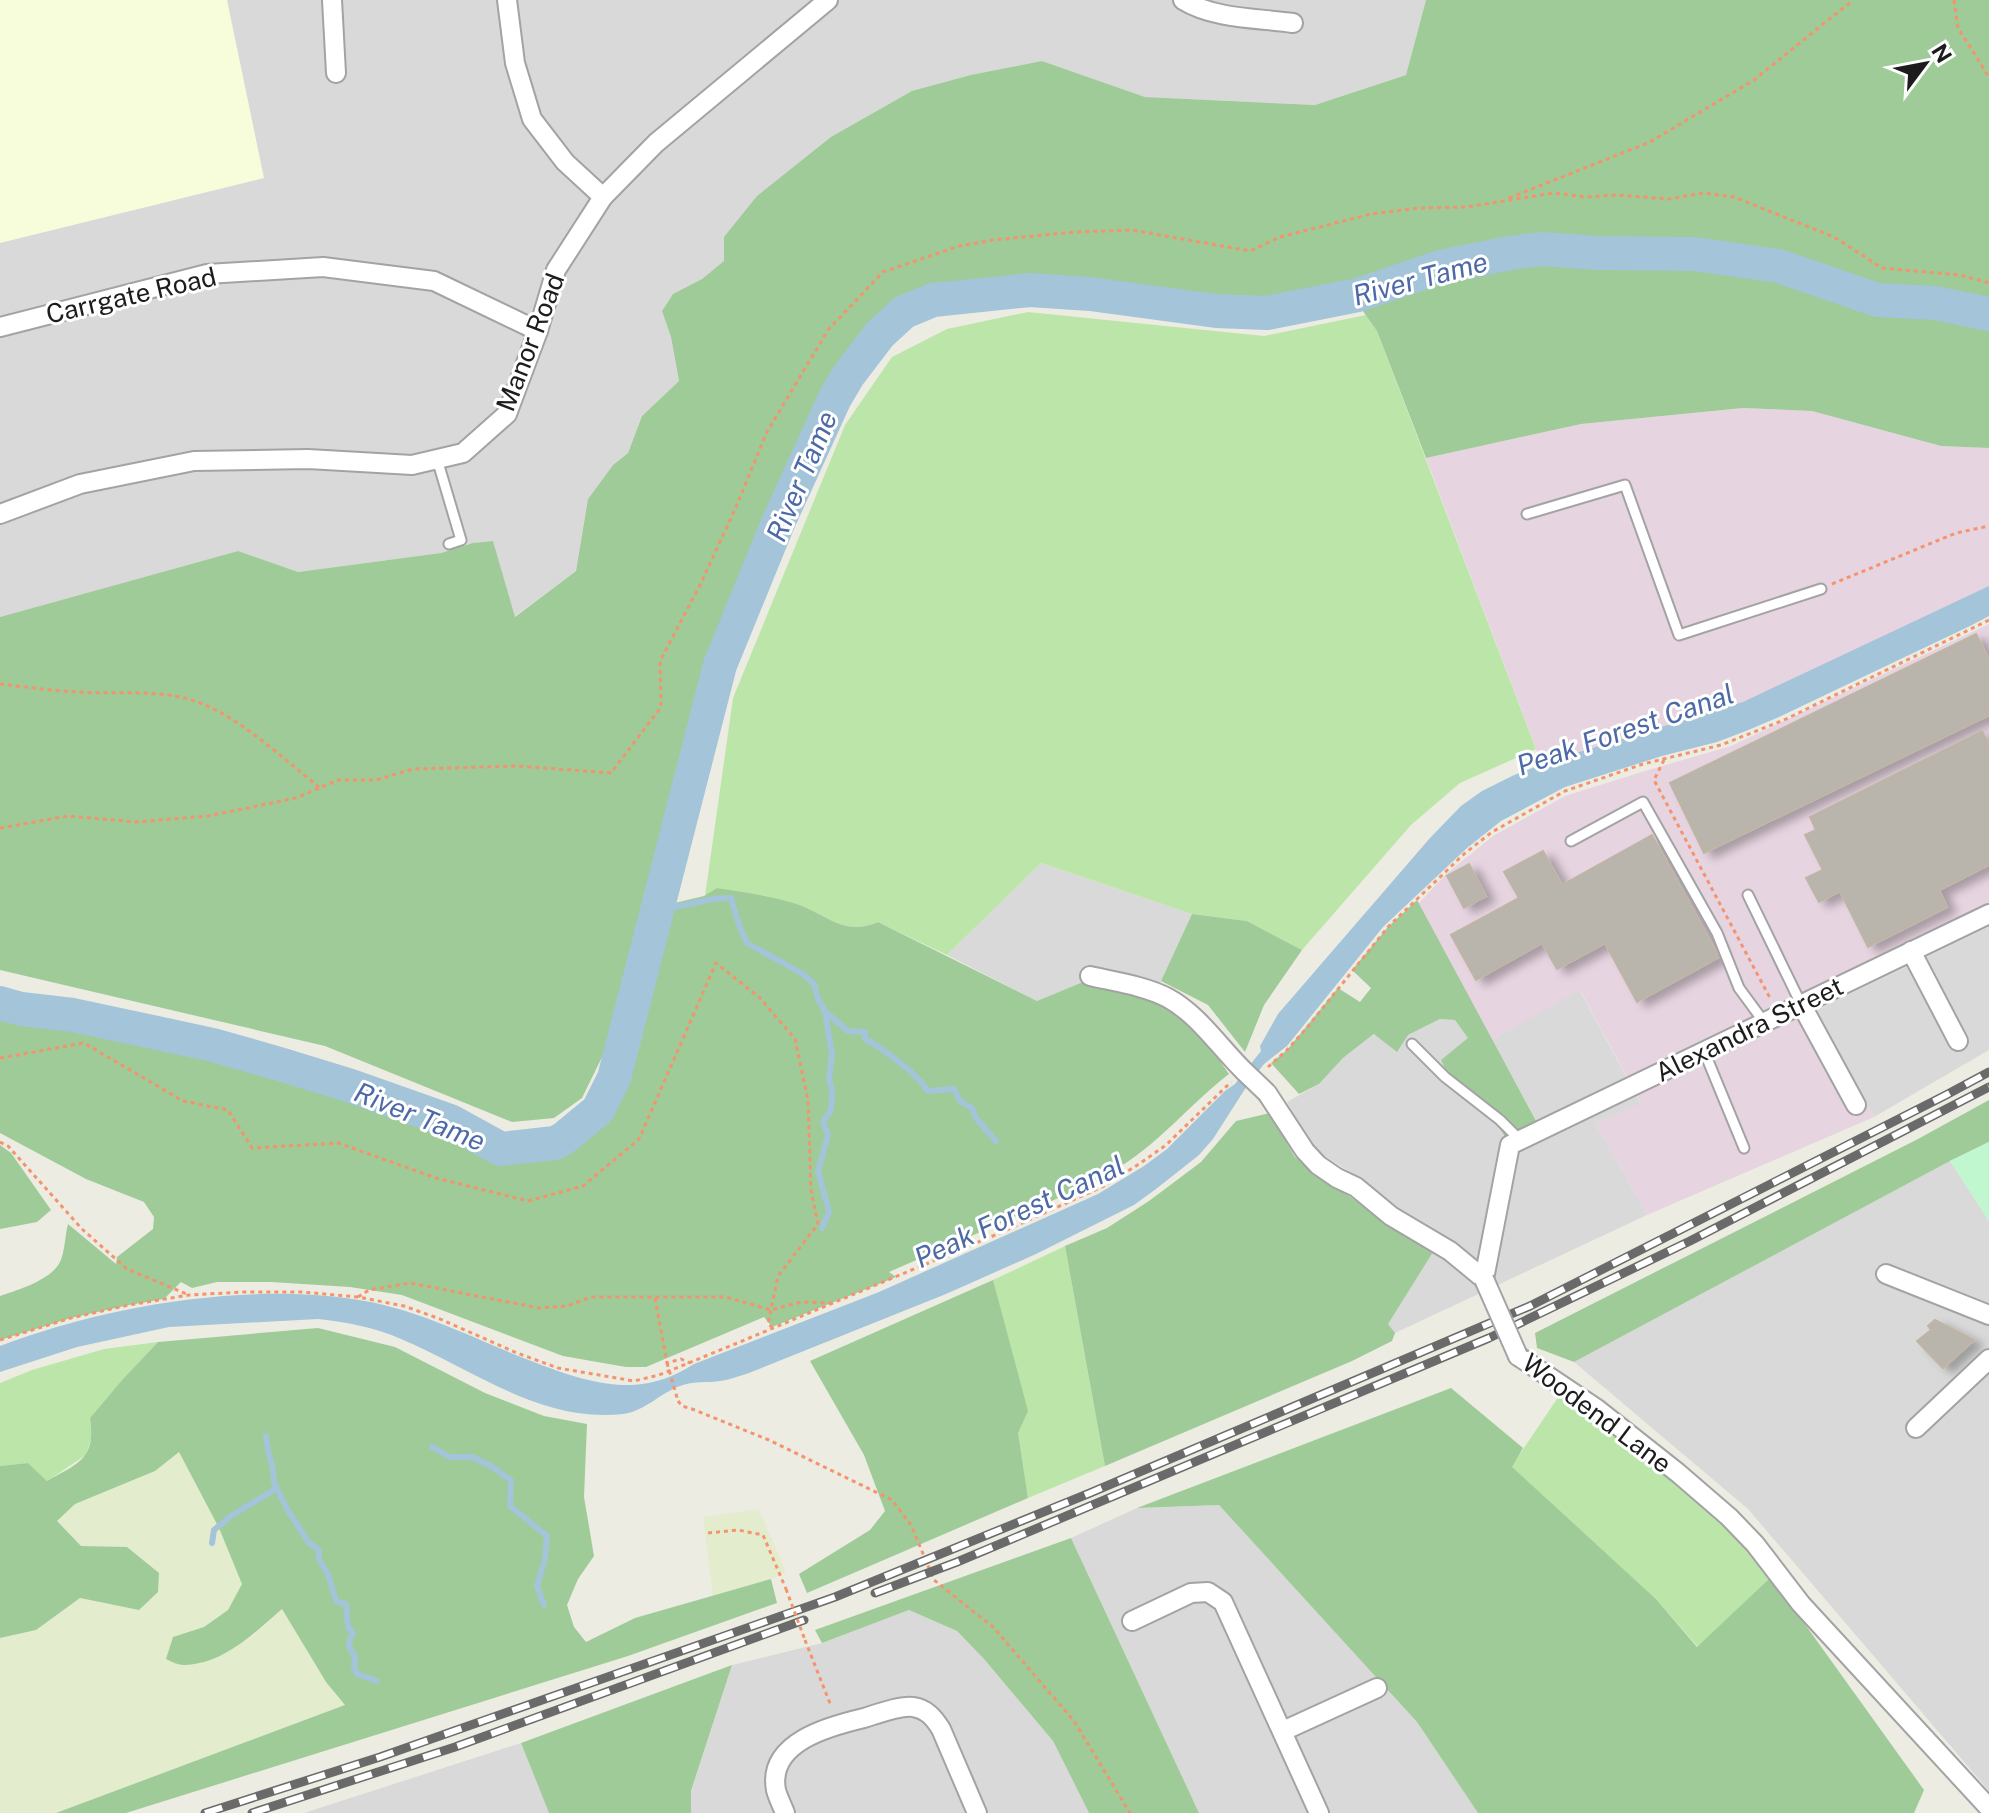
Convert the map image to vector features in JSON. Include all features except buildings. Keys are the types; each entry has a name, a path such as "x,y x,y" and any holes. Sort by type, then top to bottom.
{"street":[{"path":"332,0 336,73"},
{"path":"507,0 515,63 532,119 565,162 603,197"},
{"name":"Manor Road","path":"0,514 80,484 194,461 308,459 412,465 463,453 507,414 538,331 556,270 603,197 656,143 828,0"},
{"path":"1183,0 1213,13 1293,23"},
{"name":"Carrgate Road","path":"0,327 207,274 323,267 434,281 538,331"},
{"name":"Alexandra Street","path":"1515,1143 1989,914"},
{"path":"1911,951 1958,1041"},
{"name":"Woodend Lane","path":"1090,976 1134,986 1169,999 1198,1021 1234,1070 1267,1093 1305,1151 1318,1165 1356,1187 1391,1216 1450,1251 1484,1279 1518,1356 1597,1409 1729,1517 1755,1544 1801,1604 1980,1807"},
{"path":"1801,1004 1856,1105"},
{"path":"1484,1279 1515,1143"},
{"path":"1886,1274 1989,1315"},
{"path":"1916,1428 1989,1359"},
{"path":"1132,1621 1191,1593 1208,1592 1223,1602 1319,1813"},
{"path":"1283,1731 1377,1688"},
{"path":"785,1813 775,1787 777,1771 788,1750 804,1738 839,1724 910,1706 925,1710 934,1717 977,1813"}],"lane":[{"path":"437,459 461,540 449,544"},
{"path":"1527,514 1625,485 1679,635 1821,589"},
{"path":"1571,841 1643,802 1717,933 1739,988 1772,1019"},
{"path":"1748,895 1801,1004"},
{"path":"1412,1044 1445,1077 1500,1120 1515,1143"},
{"path":"1704,1051 1744,1148"}],"path":[{"path":"1501,201 1650,142 1754,80 1853,0"},
{"path":"1954,0 1958,28 1989,77"},
{"path":"0,828 68,816 136,822 208,816 296,798 338,780 376,780 413,769 517,766 611,773 661,707 660,661 701,583 767,432 828,330 883,272 959,246 1075,232 1132,230 1250,251 1280,237 1371,214 1420,208 1467,207 1553,193 1669,199 1703,193 1734,197 1834,237 1882,268 1960,275 1989,283"},
{"path":"1821,589 1956,533 1989,526"},
{"path":"0,684 78,692 177,696 201,703 232,720 320,788"},
{"path":"1665,758 1654,780 1772,1019"},
{"path":"0,1058 84,1043 183,1101 228,1110 252,1148 338,1143 436,1178 528,1201 583,1186 639,1139 716,963 760,998 795,1039 808,1100 811,1191 818,1224 778,1276 768,1324 772,1327"},
{"path":"0,1340 71,1318 189,1295 302,1292 358,1297 404,1306 558,1368 634,1381 690,1363 1104,1186 1166,1145 1234,1070"},
{"path":"0,1142 8,1146 82,1229 127,1269 189,1295"},
{"path":"358,1297 369,1290 410,1283 539,1308 567,1306 591,1297 726,1297 771,1310 801,1302 834,1303"},
{"path":"655,1298 667,1363 682,1406 769,1440 892,1500 911,1525 934,1580 993,1627 1074,1721 1130,1813"},
{"path":"667,1363 681,1359 690,1363"},
{"path":"708,1533 738,1530 763,1535 839,1724"}],"shaded area":[{"path":"0,0 1426,0 1406,75 1315,105 1145,97 1042,61 725,261 702,279 673,294 662,311 671,337 679,381 642,416 628,453 613,465 588,499 576,571 514,617 493,541 473,543 441,553 298,572 238,551 0,617"},
{"path":"0,0 227,0 264,178 0,243"},
{"path":"1743,408 1812,411 1941,446 1989,448 1989,600 1928,632 1548,780 1426,458 1581,424"},
{"path":"1989,624 1989,927 1815,1011 1874,1117 1647,1215 1596,1124 1641,1103 1580,990 1492,1040 1418,904 1446,874 1493,836 1565,796 1731,746"},
{"path":"1041,863 1192,914 1155,994 1095,977 1037,1001 947,955"},
{"path":"1989,927 1989,1050 1874,1117 1815,1011"},
{"path":"1579,989 1641,1104 1596,1124 1647,1215 1395,1333 1387,1324 1431,1255 1438,1231 1389,1202 1361,1179 1323,1155 1302,1131 1287,1102 1319,1084 1343,1058 1375,1034 1408,1035 1440,1019 1455,1020 1469,1038 1441,1060 1447,1073 1500,1129 1509,1145 1541,1129 1492,1040"},
{"path":"1989,1142 1989,1221 1950,1161"},
{"path":"1950,1161 1989,1221 1989,1791 1748,1509 1574,1362"},
{"path":"179,1452 219,1528 243,1584 228,1610 204,1627 173,1637 247,1641 282,1609 326,1682 346,1705 56,1813 0,1813 0,1638 36,1630 80,1598 110,1605 127,1547 81,1546 56,1522 75,1504 155,1471"},
{"path":"1219,1505 1417,1722 1478,1813 1199,1813 1071,1538 1137,1508"},
{"path":"759,1509 786,1572 713,1597 703,1517"},
{"path":"909,1610 957,1631 984,1659 1053,1741 1089,1813 691,1813 691,1792 732,1665 822,1643"},
{"path":"521,1743 549,1813 304,1813"}],"green space":[{"path":"1426,0 1989,0 1989,448 1941,446 1812,411 1743,408 1581,424 1426,458 1377,331 1353,297 1267,313 1216,311 1090,294 1030,290 933,300 904,312 880,334 848,376 778,523 720,665 699,746 687,739 606,1049 582,1098 554,1118 512,1122 325,1046 0,970 0,617 238,551 298,572 441,553 473,543 493,541 515,617 576,571 588,499 613,465 628,453 642,416 679,381 671,337 662,311 673,294 702,279 724,261 724,237 757,196 831,137 912,91 1042,61 1145,97 1315,105 1406,75"},
{"path":"1028,312 1264,336 1366,315 1377,331 1536,749 1460,783 1411,825 1302,950 1247,921 1192,914 1041,863 947,955 878,922 866,926 845,926 797,904 717,888 705,896 733,698 845,425 892,357 947,329"},
{"path":"717,888 797,904 845,926 866,926 878,922 1037,1001 1095,977 1155,994 1226,1053 1220,1061 1229,1074 1145,1149 1097,1181 889,1272 896,1277 772,1327 764,1317 646,1367 626,1367 563,1356 402,1295 350,1287 271,1282 217,1282 192,1288 181,1282 164,1299 71,1318 0,1340 0,1296 33,1284 56,1268 62,1258 68,1224 116,1264 117,1257 153,1229 154,1217 144,1202 86,1179 0,1133 0,1003 213,1045 283,1065 450,1121 501,1149 555,1143 598,1110 614,1078 658,907 704,896"},
{"path":"1417,900 1541,1130 1510,1145 1500,1129 1447,1073 1441,1060 1468,1038 1455,1020 1440,1019 1408,1035 1397,1052 1374,1034 1343,1058 1319,1084 1299,1094 1271,1063 1287,1050 1338,988 1360,1002 1371,988 1352,970 1388,927"},
{"path":"1192,914 1247,921 1302,950 1264,1005 1245,1052 1208,1005 1161,981"},
{"path":"1989,1100 1989,1142 1574,1362 1537,1348 1535,1333"},
{"path":"1270,1113 1295,1157 1325,1182 1388,1225 1438,1244 1388,1324 1395,1333 1392,1341 1105,1466 1065,1246 1107,1228 1149,1201 1201,1162 1236,1121"},
{"path":"0,1145 11,1153 51,1210 37,1222 0,1229"},
{"path":"1065,1246 1105,1466 1028,1498 993,1280"},
{"path":"993,1280 1028,1411 1018,1433 1028,1498 807,1593 799,1574 870,1530 885,1511 864,1455 810,1361"},
{"path":"318,1328 395,1347 485,1393 544,1416 587,1424 584,1497 594,1556 578,1579 567,1605 574,1627 586,1642 635,1618 771,1579 777,1603 628,1656 126,1813 56,1813 345,1705 326,1682 282,1609 238,1646 212,1659 184,1665 166,1659 173,1637 204,1627 228,1610 242,1584 219,1528 179,1452 155,1471 75,1504 57,1521 81,1546 127,1547 159,1573 158,1592 139,1610 80,1598 36,1630 0,1638 0,1466 28,1463 47,1481 76,1464 83,1458 90,1443 90,1418 158,1342"},
{"path":"158,1342 90,1418 92,1436 86,1455 47,1481 28,1463 0,1466 0,1383 32,1370 104,1349"},
{"path":"1451,1388 1523,1448 1512,1467 1656,1599 1697,1647 1771,1577 1924,1790 1914,1813 1478,1813 1417,1722 1219,1505 1137,1508"},
{"path":"1561,1393 1733,1533 1771,1577 1698,1647 1656,1599 1511,1467"},
{"path":"1071,1538 1199,1813 1089,1813 1053,1741 957,1631 909,1610 822,1643 815,1630"},
{"path":"732,1665 691,1791 691,1813 549,1813 521,1743"}],"water":[{"path":"1989,586 1989,616 1970,626 1746,731 1565,787 1501,821 1467,848 1383,927 1287,1046 1264,1064 1199,1155 1134,1205 946,1294 749,1373 683,1385 631,1412 593,1415 535,1402 381,1331 318,1319 169,1327 77,1347 0,1372 0,1346 42,1331 133,1308 228,1296 275,1294 321,1296 386,1306 427,1318 551,1369 591,1381 632,1385 672,1376 694,1364 879,1292 1098,1194 1144,1166 1167,1149 1235,1084 1261,1051 1260,1046 1278,1014 1430,838 1461,806 1482,791 1553,760 1743,702"}],"waterway":[{"name":"River Tame","path":"0,1003 213,1045 283,1065 450,1121 501,1149 555,1143 564,1138 598,1110 614,1078 720,665 778,523 848,376 880,334 904,312 933,300 1030,290 1090,294 1216,311 1267,313 1358,295 1440,267 1542,249 1694,254 1779,266 1877,300 1935,303 1989,314"},
{"path":"657,911 731,898 747,943 803,974 814,984 825,1011 848,1031 865,1032 865,1039 899,1062 928,1091 954,1089 960,1101 972,1108 975,1117 996,1141"},
{"path":"822,1228 829,1212 818,1171 828,1135 823,1122 831,1110 832,1090 829,1078 832,1055 825,1011"},
{"path":"266,1436 274,1483 309,1543 319,1550 319,1560 328,1574 336,1601 346,1604 348,1627 353,1633 349,1645 355,1656 357,1674 377,1681"},
{"path":"432,1447 450,1457 472,1457 511,1480 510,1506 547,1536 545,1559 537,1586 544,1605"},
{"path":"212,1543 214,1530 277,1488"}],"railway":[{"path":"205,1813 380,1757 835,1597 1090,1493 1530,1306 1989,1072"},
{"path":"875,1593 957,1562 1489,1338 1690,1241 1989,1087"},
{"path":"252,1813 455,1747 804,1620"}],"water label":[{"name":"Peak Forest Canal","path":"1625,729"},
{"name":"Peak Forest Canal","path":"1019,1211"}]}
